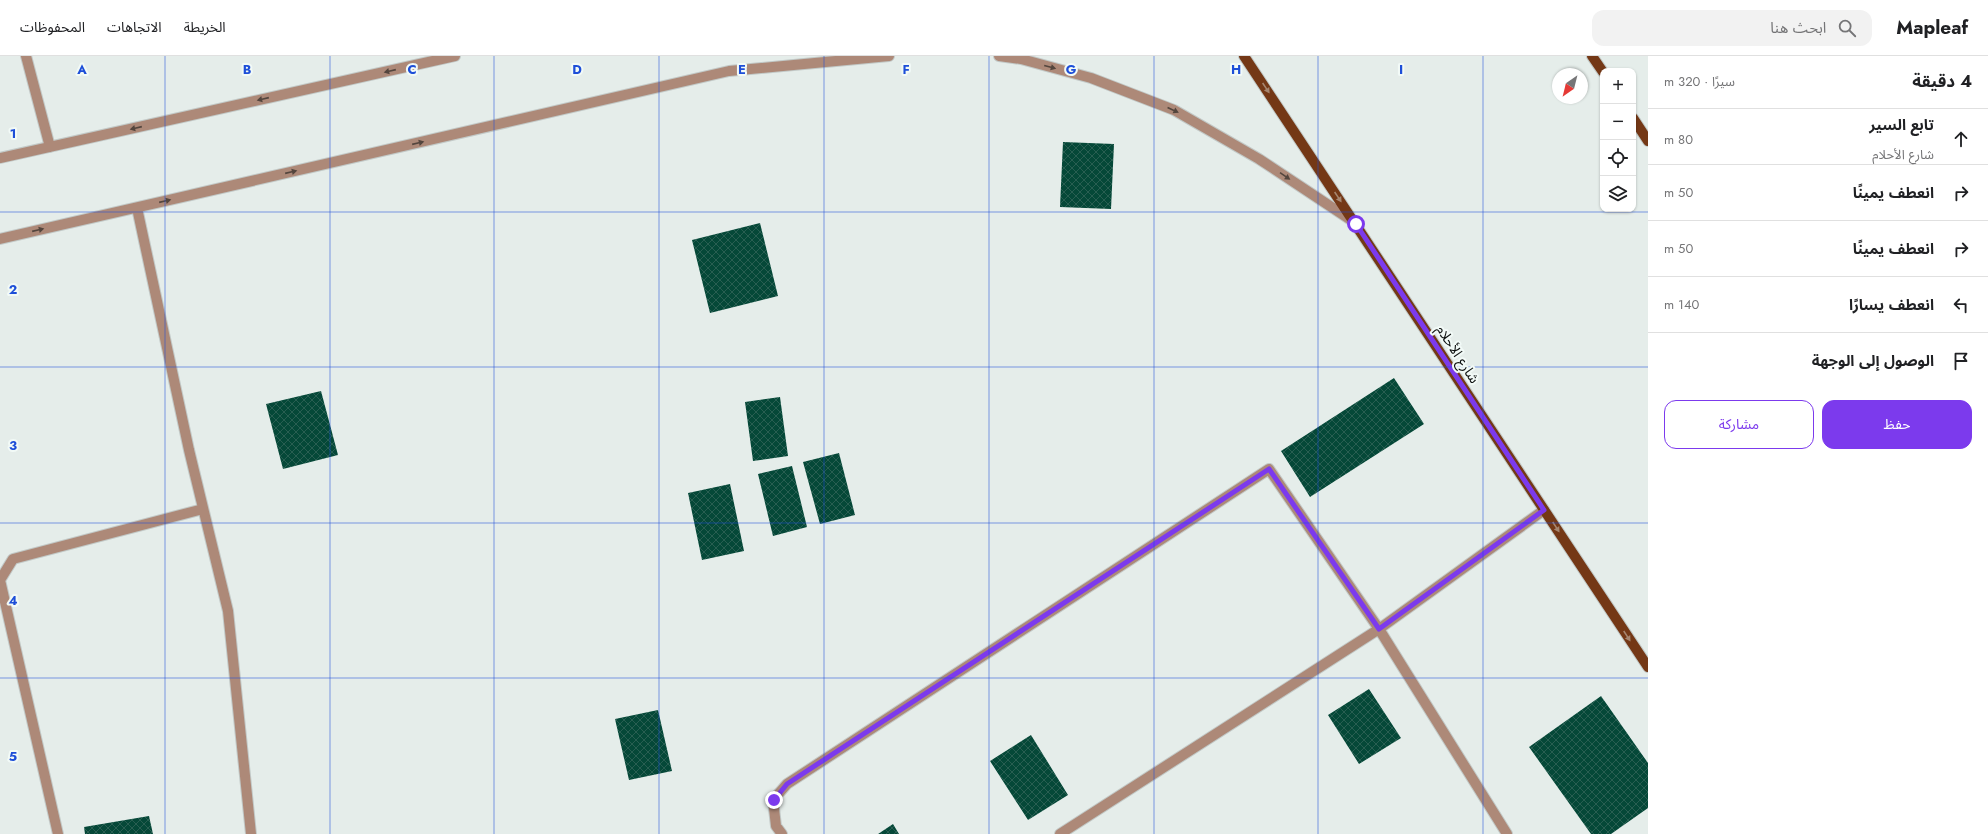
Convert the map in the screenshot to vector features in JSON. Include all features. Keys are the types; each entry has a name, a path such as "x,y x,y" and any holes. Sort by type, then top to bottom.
{"main road":[{"name":"شارع الأحلام","path":"1244,56 1648,667"},
{"path":"1592,56 1600,68"},
{"path":"1636,123 1648,141"}],"street":[{"path":"26,56 50,147"},
{"path":"0,158 455,56"},
{"path":"0,239 729,71 889,56"},
{"path":"999,56 1021,59 1091,78 1174,110 1259,159 1356,224"},
{"path":"137,208 203,509 228,611 251,834"},
{"path":"782,834 776,826 774,800 787,784 1269,469 1379,629 1507,834"},
{"path":"58,834 0,580 13,559 203,509"},
{"path":"1060,834 1379,629 1544,510"}],"building":[{"path":"1063,142 1114,144 1111,209 1060,207"},
{"path":"760,223 778,296 710,313 692,240"},
{"path":"1394,378 1424,424 1310,497 1281,451"},
{"path":"321,391 338,455 283,469 266,404"},
{"path":"780,397 788,456 753,461 745,402"},
{"path":"839,453 855,515 820,524 803,462"},
{"path":"792,466 807,527 773,536 758,474"},
{"path":"730,484 744,551 702,560 688,493"},
{"path":"1369,689 1401,738 1359,764 1328,715"},
{"path":"1601,696 1648,763 1648,808 1611,834 1591,834 1529,747"},
{"path":"658,710 672,771 629,780 615,719"},
{"path":"1031,735 1068,795 1028,820 990,761"},
{"path":"149,816 153,834 85,834 84,827"},
{"path":"893,824 899,834 878,834"}],"route":[{"path":"774,800 787,784 1269,469 1379,629 1544,510 1356,224"}]}
